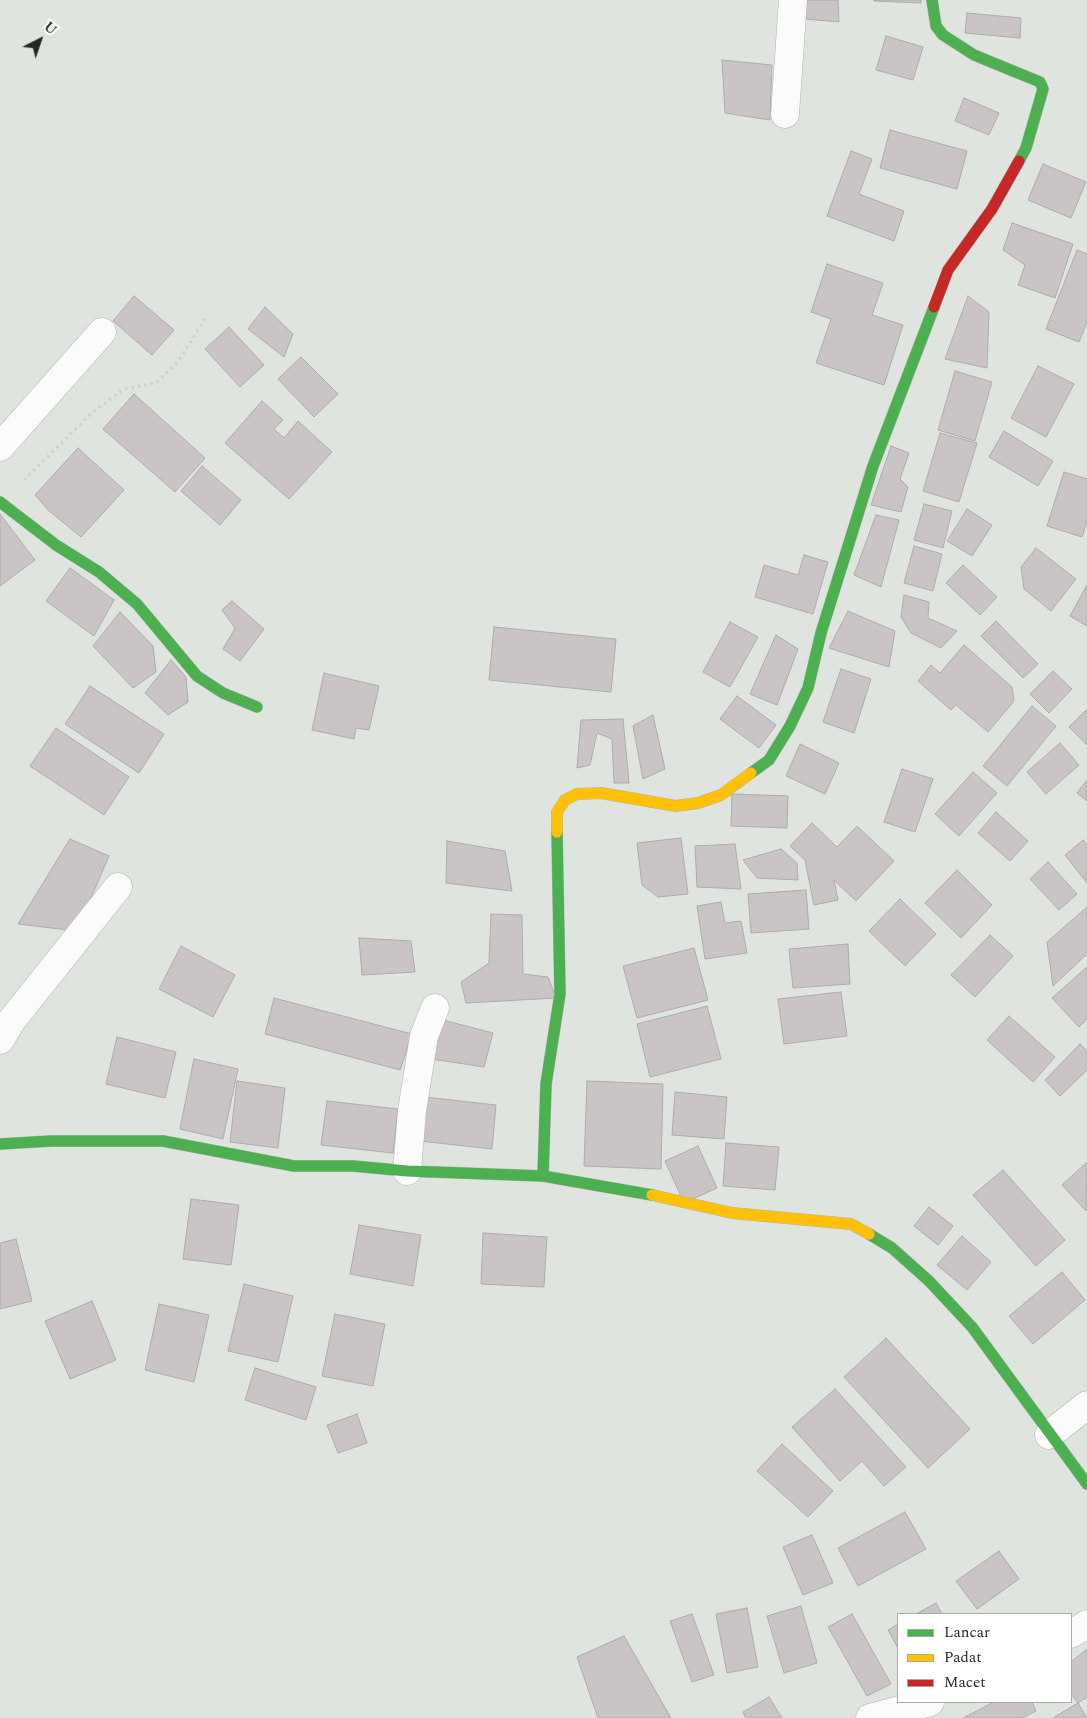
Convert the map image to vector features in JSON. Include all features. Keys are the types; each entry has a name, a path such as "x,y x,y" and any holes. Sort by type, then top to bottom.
{"street":[{"path":"785,114 793,0"},
{"path":"543,1176 546,1084 560,994 557,812 565,800 577,794 601,793 676,806 698,803 722,795 769,760 790,726 808,688 824,624 873,466 948,270 992,209 1026,148 1043,89 1040,82 974,55 943,35 936,26 932,0"},
{"path":"0,447 102,332"},
{"path":"0,503 56,545 99,572 137,604 197,676 223,693 257,707"},
{"path":"0,1040 12,1020 118,887"},
{"path":"407,1172 412,1111 424,1036 435,1008"},
{"path":"0,1144 51,1141 163,1141 294,1166 353,1166 407,1172 543,1176 623,1188 732,1213 851,1224 892,1248 929,1281 972,1327 1049,1435 1087,1484"},
{"path":"1049,1435 1087,1405"},
{"path":"1072,1633 1087,1624"},
{"path":"870,1718 926,1703"}],"path":[{"path":"0,503 93,412 124,388 156,383 177,363 206,317"}],"building":[{"path":"807,0 838,0 839,22 805,19"},
{"path":"921,0 921,3 874,1"},
{"path":"967,13 1021,18 1020,38 965,33"},
{"path":"886,36 923,47 913,80 876,70"},
{"path":"722,60 772,65 770,120 725,113"},
{"path":"964,98 999,113 989,135 955,121"},
{"path":"890,130 967,151 957,189 880,168"},
{"path":"851,151 872,159 859,194 904,211 894,241 827,216"},
{"path":"1043,164 1086,182 1071,218 1028,200"},
{"path":"1012,223 1073,244 1055,298 1018,285 1025,265 1003,250"},
{"path":"1077,250 1087,254 1087,322 1079,342 1046,329"},
{"path":"827,264 883,283 872,315 903,325 884,385 816,363 831,319 811,312"},
{"path":"134,296 174,330 152,355 113,321"},
{"path":"968,296 989,312 987,368 945,359"},
{"path":"265,307 293,334 284,357 248,329"},
{"path":"229,327 264,365 240,387 205,349"},
{"path":"301,357 338,394 314,417 278,379"},
{"path":"1038,366 1074,384 1046,437 1011,418"},
{"path":"955,371 992,382 975,441 938,430"},
{"path":"134,394 205,458 175,492 103,429"},
{"path":"262,401 283,420 274,429 284,438 298,421 332,452 289,499 225,443"},
{"path":"1004,431 1053,461 1038,486 989,457"},
{"path":"940,433 977,443 959,502 923,491"},
{"path":"891,446 909,453 900,479 908,487 901,512 871,505"},
{"path":"78,448 124,490 81,537 48,510 35,495"},
{"path":"202,466 241,500 220,525 181,491"},
{"path":"1064,472 1087,479 1087,522 1082,537 1047,526"},
{"path":"924,504 952,511 943,548 914,540"},
{"path":"967,509 992,525 972,556 947,541"},
{"path":"0,514 35,560 0,586"},
{"path":"876,515 899,520 881,587 854,575"},
{"path":"914,546 942,554 933,591 904,583"},
{"path":"1036,548 1076,579 1051,611 1024,589 1021,567"},
{"path":"804,555 828,562 813,614 755,597 764,565 798,575"},
{"path":"963,565 997,597 980,615 946,583"},
{"path":"70,568 114,600 94,636 46,601"},
{"path":"1087,585 1087,626 1070,616"},
{"path":"904,595 929,602 928,618 957,631 941,648 911,633 901,617"},
{"path":"232,601 264,629 240,661 223,649 235,628 222,610"},
{"path":"848,611 895,631 889,667 829,648"},
{"path":"120,612 153,646 156,672 133,688 93,646"},
{"path":"996,621 1038,664 1023,678 981,636"},
{"path":"730,622 758,637 730,687 703,672"},
{"path":"494,627 616,639 611,692 489,680"},
{"path":"776,635 798,649 777,705 750,694"},
{"path":"964,645 1012,687 1014,701 988,732 956,705 951,710 918,681 931,665 940,673"},
{"path":"171,660 186,677 188,702 168,715 145,693"},
{"path":"841,669 871,679 854,733 823,722"},
{"path":"1053,671 1072,689 1049,713 1030,694"},
{"path":"324,673 379,686 369,730 356,728 354,739 312,730"},
{"path":"90,686 164,734 139,773 65,724"},
{"path":"737,696 776,725 759,748 720,719"},
{"path":"1032,706 1056,726 1007,786 983,766"},
{"path":"1087,709 1087,745 1069,727"},
{"path":"653,715 665,769 643,779 633,726"},
{"path":"623,719 629,783 614,783 612,739 597,733 590,765 577,768 581,720"},
{"path":"56,728 129,777 104,815 30,766"},
{"path":"1060,743 1079,765 1046,794 1027,772"},
{"path":"800,744 839,763 825,794 786,776"},
{"path":"902,769 933,779 915,832 884,822"},
{"path":"973,772 997,793 959,836 935,814"},
{"path":"1087,780 1087,801 1077,793"},
{"path":"732,794 788,796 787,828 731,826"},
{"path":"996,812 1028,841 1010,861 978,833"},
{"path":"812,823 837,847 857,826 894,861 856,901 834,880 838,900 814,905 805,860 790,846"},
{"path":"681,838 688,894 658,897 642,885 637,843"},
{"path":"70,839 109,856 77,931 18,924"},
{"path":"1083,840 1087,845 1087,883 1065,855"},
{"path":"447,841 505,851 512,891 446,883"},
{"path":"735,844 741,889 697,887 695,846"},
{"path":"781,849 797,863 798,880 757,878 743,860"},
{"path":"1048,862 1077,894 1059,910 1030,879"},
{"path":"957,870 992,905 961,938 925,903"},
{"path":"806,890 809,929 751,933 748,894"},
{"path":"900,899 936,934 905,966 869,931"},
{"path":"721,902 725,923 741,921 747,953 705,959 697,906"},
{"path":"1087,907 1087,954 1053,986 1047,942"},
{"path":"491,914 522,915 523,974 548,977 556,998 466,1003 461,982 489,963"},
{"path":"990,935 1013,956 975,997 951,975"},
{"path":"359,938 411,941 415,972 362,975"},
{"path":"848,944 850,984 793,988 789,949"},
{"path":"181,946 235,975 213,1017 159,989"},
{"path":"694,948 708,1000 637,1018 623,966"},
{"path":"1087,967 1087,1019 1079,1027 1052,998"},
{"path":"841,992 847,1036 784,1044 778,999"},
{"path":"274,998 412,1034 400,1070 265,1034"},
{"path":"707,1006 721,1059 650,1077 637,1024"},
{"path":"1009,1016 1055,1057 1033,1082 987,1040"},
{"path":"439,1019 493,1033 484,1067 425,1058"},
{"path":"117,1037 176,1052 165,1098 106,1084"},
{"path":"1080,1044 1087,1051 1087,1070 1060,1096 1045,1080"},
{"path":"194,1059 238,1069 223,1139 180,1129"},
{"path":"237,1081 285,1088 278,1148 230,1142"},
{"path":"587,1081 663,1084 661,1169 584,1166"},
{"path":"675,1092 727,1097 724,1139 672,1135"},
{"path":"425,1097 496,1105 492,1149 420,1141"},
{"path":"327,1101 398,1109 393,1153 321,1145"},
{"path":"726,1143 779,1147 775,1190 723,1186"},
{"path":"698,1146 717,1188 684,1203 665,1161"},
{"path":"1087,1164 1086,1211 1062,1185"},
{"path":"1003,1170 1065,1240 1036,1266 973,1195"},
{"path":"191,1199 239,1205 231,1265 183,1259"},
{"path":"929,1207 953,1226 938,1245 914,1226"},
{"path":"359,1225 421,1235 413,1286 350,1274"},
{"path":"483,1233 547,1237 544,1287 481,1284"},
{"path":"962,1236 991,1262 967,1290 937,1265"},
{"path":"16,1239 32,1301 0,1309 0,1243"},
{"path":"1062,1272 1085,1300 1033,1344 1009,1316"},
{"path":"244,1284 293,1296 278,1362 228,1351"},
{"path":"92,1301 116,1360 70,1379 45,1321"},
{"path":"159,1304 209,1315 194,1382 145,1370"},
{"path":"335,1314 385,1324 373,1386 322,1376"},
{"path":"886,1338 970,1429 928,1468 844,1377"},
{"path":"255,1368 316,1387 306,1420 245,1400"},
{"path":"835,1389 906,1467 884,1486 862,1461 840,1481 792,1427"},
{"path":"357,1414 367,1443 338,1453 327,1425"},
{"path":"782,1444 833,1491 808,1517 757,1471"},
{"path":"905,1512 926,1549 858,1586 838,1548"},
{"path":"812,1535 833,1583 803,1595 783,1547"},
{"path":"999,1551 1019,1579 977,1609 956,1581"},
{"path":"936,1603 941,1613 918,1613"},
{"path":"801,1606 817,1663 784,1673 767,1616"},
{"path":"747,1608 758,1667 727,1673 716,1614"},
{"path":"692,1614 714,1675 692,1682 670,1621"},
{"path":"852,1614 891,1684 867,1696 828,1627"},
{"path":"897,1625 897,1646 888,1630"},
{"path":"624,1636 671,1718 598,1718 577,1657"},
{"path":"1087,1649 1087,1697 1078,1703 1072,1695 1072,1661"},
{"path":"769,1697 782,1718 746,1718 743,1712"},
{"path":"992,1703 1032,1703 1036,1711 1022,1718 963,1718"},
{"path":"1078,1703 1087,1718 1053,1718"}],"traffic: fast":[{"path":"932,0 936,26 943,35 974,55 1040,82 1043,89 1026,148 1019,161"},
{"path":"751,773 769,760 790,726 808,688 821,633 873,466 934,307"},
{"path":"0,502 56,545 99,572 137,604 197,676 223,693 257,707"},
{"path":"543,1176 546,1084 560,994 557,832"},
{"path":"0,1144 51,1141 163,1141 294,1166 353,1166 407,1171 543,1176 652,1195"},
{"path":"869,1234 892,1248 929,1281 972,1327 1087,1484"}],"traffic: slow":[{"path":"557,832 557,812 565,800 577,794 601,793 676,806 698,803 721,795 751,773"},
{"path":"652,1195 732,1213 851,1224 869,1234"}],"traffic: jam":[{"path":"934,307 948,270 992,209 1019,161"}]}
